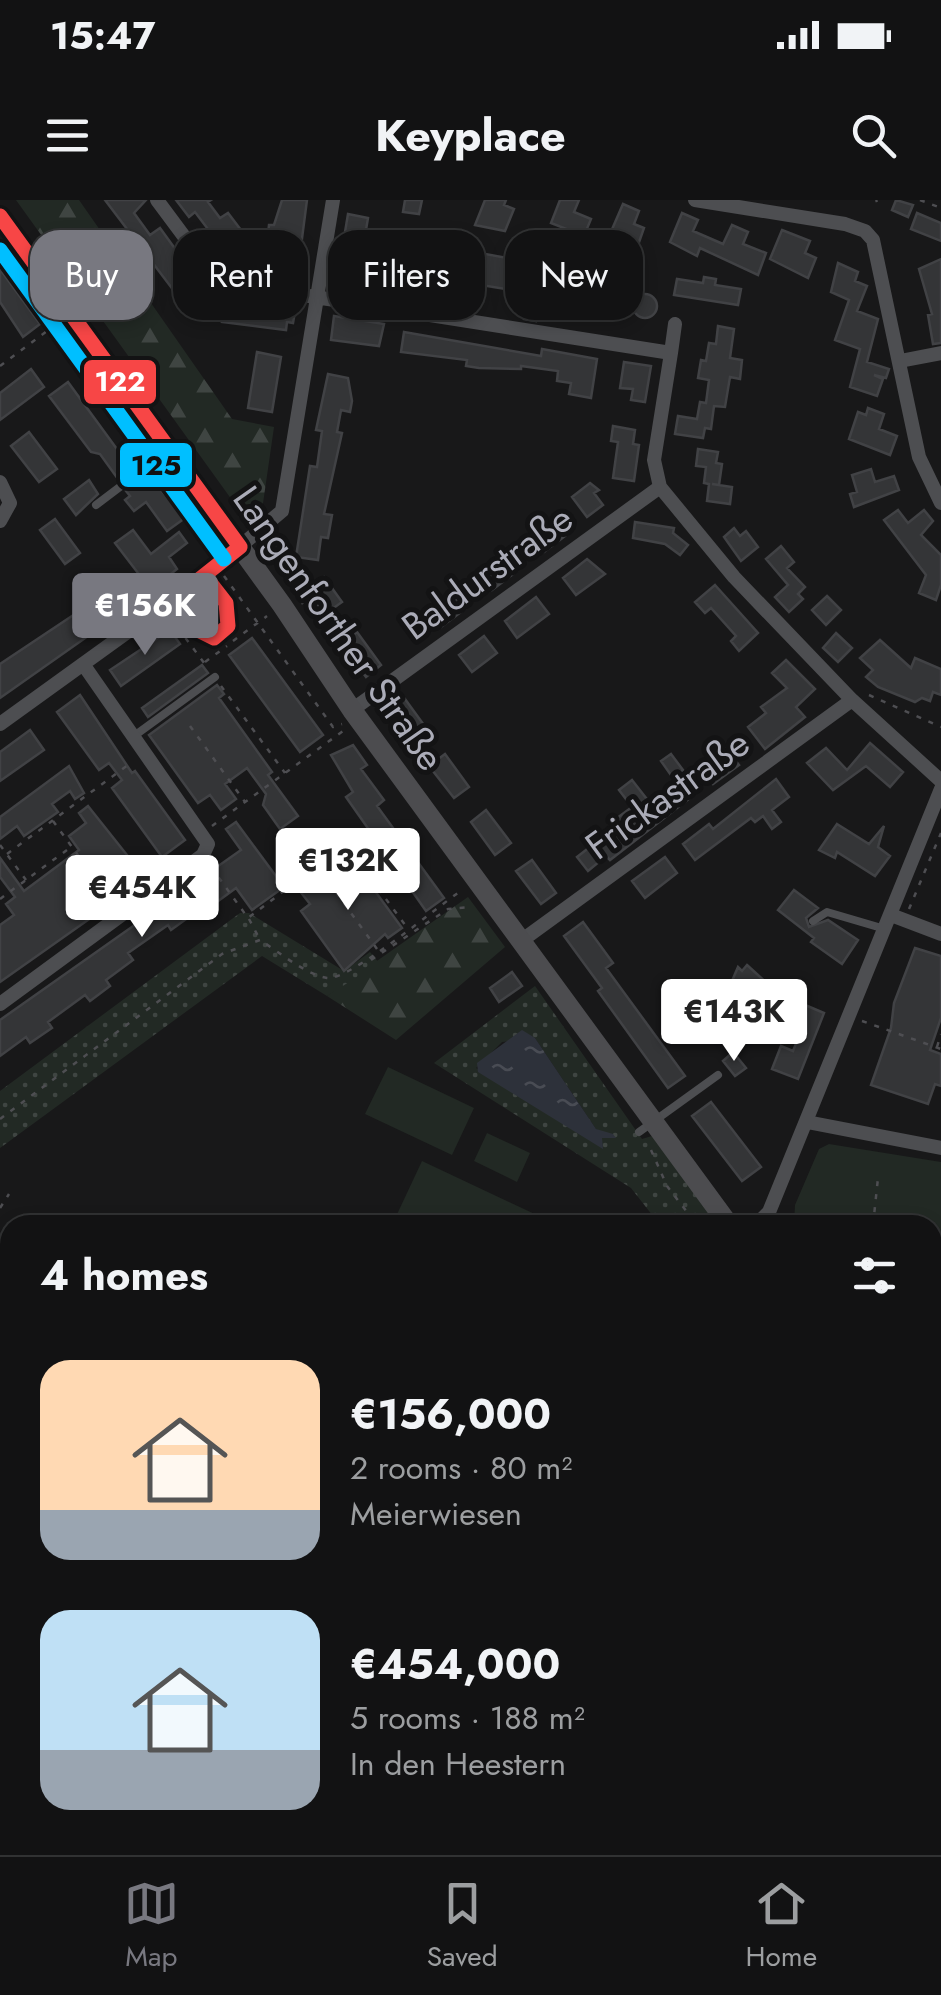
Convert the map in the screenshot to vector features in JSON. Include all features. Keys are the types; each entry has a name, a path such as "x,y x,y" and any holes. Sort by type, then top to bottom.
{"main road":[{"name":"Langenforther Straße","path":"0,216 240,547 346,721 521,941 646,1126 721,1215"}],"street":[{"path":"157,200 221,280 671,353"},
{"path":"0,724 212,571 275,520 285,502 333,200"},
{"path":"695,200 865,231 878,250 919,458 941,503"},
{"path":"675,324 654,460 660,487 734,577 852,700 941,785 766,1215"},
{"path":"900,361 941,353"},
{"path":"0,482 10,503 0,521"},
{"name":"Baldurstraße","path":"346,721 660,487"},
{"path":"0,1004 203,856 208,844 83,664"},
{"name":"Frickastraße","path":"521,941 852,700"},
{"path":"888,922 941,934"},
{"path":"807,1122 941,1148"}],"lane":[{"path":"96,505 170,450"},
{"path":"167,604 202,635 223,634 231,619 212,571"},
{"path":"134,736 215,677"},
{"path":"813,921 826,912 888,922"},
{"path":"646,1126 718,1075"}],"path":[{"path":"920,200 941,208"},
{"path":"0,366 58,323"},
{"path":"212,571 237,594 333,728 346,721"},
{"path":"237,594 248,586"},
{"path":"292,588 309,615"},
{"path":"167,604 285,773"},
{"path":"204,662 268,616"},
{"path":"276,648 285,642"},
{"path":"304,687 313,681"},
{"path":"852,700 866,694 941,726"},
{"path":"203,832 285,773 346,721"},
{"path":"190,726 245,802"},
{"path":"7,854 146,752"},
{"path":"52,821 122,915"},
{"path":"0,845 26,880"},
{"path":"0,899 72,846"},
{"path":"347,847 407,928"},
{"path":"203,856 260,940 330,979 385,955 448,909 479,907"},
{"path":"248,918 318,866 378,951"},
{"path":"370,961 407,928 465,888"},
{"path":"0,1119 222,954 260,940"},
{"path":"849,1016 939,1048 941,1034"},
{"path":"872,1215 877,1208 878,1178"},
{"path":"0,1208 9,1194"}],"green space":[{"path":"16,200 79,200 100,230 38,230"},
{"path":"153,306 232,419 274,427 261,517 250,525 102,320 153,320"},
{"path":"209,591 217,611 212,622 203,624 187,608"},
{"path":"468,897 505,947 396,1040 327,996"},
{"path":"240,913 249,913 344,971 370,952 379,963 327,996 262,956 0,1148 0,1091"},
{"path":"535,986 642,1139 652,1136 711,1215 652,1215 631,1188 434,1063","holes":["535,1038 596,1129 614,1138 601,1138 476,1068 502,1042"]},
{"path":"388,1067 474,1108 452,1155 365,1114"},
{"path":"487,1133 530,1153 517,1182 474,1161"},
{"path":"829,1144 941,1162 941,1215 794,1215 795,1205 819,1149"},
{"path":"422,1161 537,1215 397,1215"}],"water":[{"path":"522,1030 535,1038 596,1129 616,1138 602,1138 603,1149 478,1072 477,1063"}],"building":[{"path":"105,200 146,200 134,213 146,230 128,230"},
{"path":"176,200 211,200 208,202 220,218 228,213 241,230 209,230 195,212 189,217"},
{"path":"282,200 307,200 303,230 268,230 269,225 274,225"},
{"path":"405,200 422,200 419,214 403,212"},
{"path":"485,200 506,200 504,205 514,209 505,231 475,225"},
{"path":"560,200 579,200 574,212 591,219 586,230 569,230 551,223"},
{"path":"896,200 913,205 908,217 892,210"},
{"path":"623,204 639,211 634,224 643,231 612,230"},
{"path":"682,213 698,220 693,231 723,244 732,225 748,232 743,244 766,253 758,275 700,248 697,256 670,242"},
{"path":"917,213 941,223 941,241 911,229"},
{"path":"348,214 368,218 366,230 345,230"},
{"path":"160,228 173,246 173,290 153,263 153,233"},
{"path":"782,230 810,241 805,253 816,258 808,278 770,259"},
{"path":"485,254 505,258 505,289 485,286"},
{"path":"941,259 941,343 933,344 928,315 932,314 919,269"},
{"path":"838,263 858,272 855,281 867,286 857,311 878,319 867,362 889,369 886,378 874,375 883,379 877,396 850,387 860,349 835,340 849,300 831,292"},
{"path":"0,269 30,310 30,320 40,324 23,337 0,302"},
{"path":"704,277 716,279 715,285 741,289 738,305 674,295 677,279 703,283"},
{"path":"643,294 656,301 656,311 643,318"},
{"path":"294,320 287,322 286,330 222,322"},
{"path":"334,320 384,324 379,346 331,340"},
{"path":"718,326 734,329 730,358 742,360 740,379 730,377 725,407 714,406 711,429 705,428 703,438 675,434 678,416 697,419 700,402 706,403 709,380 698,378 709,343 716,344"},
{"path":"404,332 541,356 542,349 597,359 591,398 569,394 571,383 557,381 558,371 521,366 479,368 466,366 467,360 401,352"},
{"path":"257,352 281,357 272,412 248,408"},
{"path":"624,362 651,366 645,402 631,400 633,389 620,388"},
{"path":"31,369 44,387 0,420 0,393"},
{"path":"328,374 348,378 352,401 350,412 341,410 337,432 342,433 324,514 332,515 328,538 321,537 318,560 296,557 310,466 317,467 322,431 316,430"},
{"path":"68,382 122,456 134,448 142,461 118,479 100,454 91,452 49,396"},
{"path":"868,408 884,414 879,429 897,436 890,455 849,439 858,412 866,415"},
{"path":"613,426 635,430 633,444 639,445 634,481 613,478 618,442 611,441"},
{"path":"29,432 57,469 39,482 11,446"},
{"path":"698,449 718,452 716,463 722,464 719,485 712,484 732,487 730,504 707,501 706,467 696,466"},
{"path":"871,469 875,482 894,476 899,490 854,507 850,494 857,492 852,475"},
{"path":"148,475 185,518 167,531 146,502 134,511 125,500 130,496 126,491"},
{"path":"89,480 98,494 76,515 64,499"},
{"path":"590,483 599,490 594,493 603,505 587,517 572,497"},
{"path":"898,510 908,523 924,510 933,521 921,535 941,555 941,585 936,600 919,593 926,575 884,520"},
{"path":"556,516 569,533 544,552 532,535"},
{"path":"55,519 80,553 65,564 40,530"},
{"path":"635,522 674,528 673,533 688,545 680,555 665,544 633,538"},
{"path":"734,528 740,536 746,531 758,547 741,561 724,537"},
{"path":"133,530 151,554 179,532 187,543 169,557 177,569 151,590 115,543"},
{"path":"781,546 794,562 787,568 805,587 798,594 803,599 789,612 775,597 788,585 766,559"},
{"path":"504,554 517,571 492,590 480,573"},
{"path":"587,559 605,574 576,595 563,578"},
{"path":"324,577 342,602 325,614 307,590"},
{"path":"715,585 758,633 739,651 731,641 736,636 711,608 705,613 695,602"},
{"path":"452,592 465,609 441,627 428,610"},
{"path":"827,596 841,610 826,625 812,610"},
{"path":"536,597 549,614 517,638 505,621"},
{"path":"84,608 98,629 0,698 0,664"},
{"path":"170,630 180,644 121,686 110,670"},
{"path":"357,632 381,665 366,677 341,644"},
{"path":"836,633 852,648 838,662 823,648"},
{"path":"484,636 497,653 472,672 459,655"},
{"path":"252,638 323,735 300,752 229,655"},
{"path":"880,640 911,668 915,658 941,669 941,695 933,692 930,701 922,698 915,702 878,687 866,677 873,670 860,658"},
{"path":"786,660 815,689 796,707 805,717 765,749 748,727 766,713 761,707 787,688 772,673"},
{"path":"202,665 208,673 148,717 142,708"},
{"path":"217,685 224,694 219,698 298,816 280,829 263,805 266,794 247,768 225,784 236,799 221,810 210,795 198,803 149,735"},
{"path":"80,695 132,773 135,771 185,840 162,857 112,788 122,780 109,763 99,770 57,712"},
{"path":"405,699 429,732 414,744 389,711"},
{"path":"30,730 44,750 0,781 0,752"},
{"path":"870,743 903,772 890,787 866,766 833,790 807,763 826,748 847,770"},
{"path":"353,745 367,765 361,769 384,800 377,806 444,898 426,911 346,797 353,792 331,755"},
{"path":"725,748 739,765 713,784 700,767"},
{"path":"445,754 469,787 454,798 429,766"},
{"path":"671,754 683,770 673,778 661,761"},
{"path":"69,766 84,793 75,799 70,791 52,804 58,812 24,836 17,826 0,839 0,817"},
{"path":"776,779 789,797 772,810 781,822 772,829 763,816 755,822 751,818 695,860 683,844 709,824 713,829"},
{"path":"632,780 650,803 678,782 690,798 610,860 606,856 588,871 577,857 613,829 609,824 632,807 619,790"},
{"path":"88,806 146,879 0,982 0,925 14,915 6,904 15,897 0,877 0,858 24,891 79,850 69,836 86,823 79,813"},
{"path":"486,810 511,843 495,855 471,822"},
{"path":"236,822 284,887 252,910 236,888 171,930 168,925 128,953 133,960 106,980 110,986 90,1001 85,995 48,1022 52,1028 30,1043 26,1037 0,1056 0,1020 241,850 226,829"},
{"path":"837,824 869,844 884,826 878,847 890,856 875,876 837,852 835,858 819,850"},
{"path":"345,850 402,928 388,938 385,934 344,971 301,911 310,904 299,890 315,878 324,891 342,877 330,862"},
{"path":"665,857 677,873 645,898 632,881"},
{"path":"532,860 556,893 541,904 516,871"},
{"path":"794,890 818,908 806,918 809,927 828,920 858,940 842,964 811,942 814,938 778,910"},
{"path":"583,922 613,963 606,968 685,1076 668,1088 564,936"},
{"path":"915,948 941,956 941,1018 930,1050 941,1054 941,1086 935,1084 928,1104 871,1085 891,1028 894,1003"},
{"path":"747,965 769,985 752,1025 727,1014 736,994 729,988 738,967 742,971"},
{"path":"512,972 522,986 499,1002 490,988"},
{"path":"798,1002 824,1013 798,1079 772,1069 781,1046 793,1051 804,1024 791,1019"},
{"path":"733,1052 746,1068 735,1076 723,1061"},
{"path":"711,1102 761,1167 742,1181 692,1116"}],"transit line":[{"name":"122","path":"0,216 240,547"},
{"name":"125","path":"0,250 224,559"},
{"name":"122","path":"205,576 226,603 228,626 214,638 190,626 172,601 240,547"}]}
